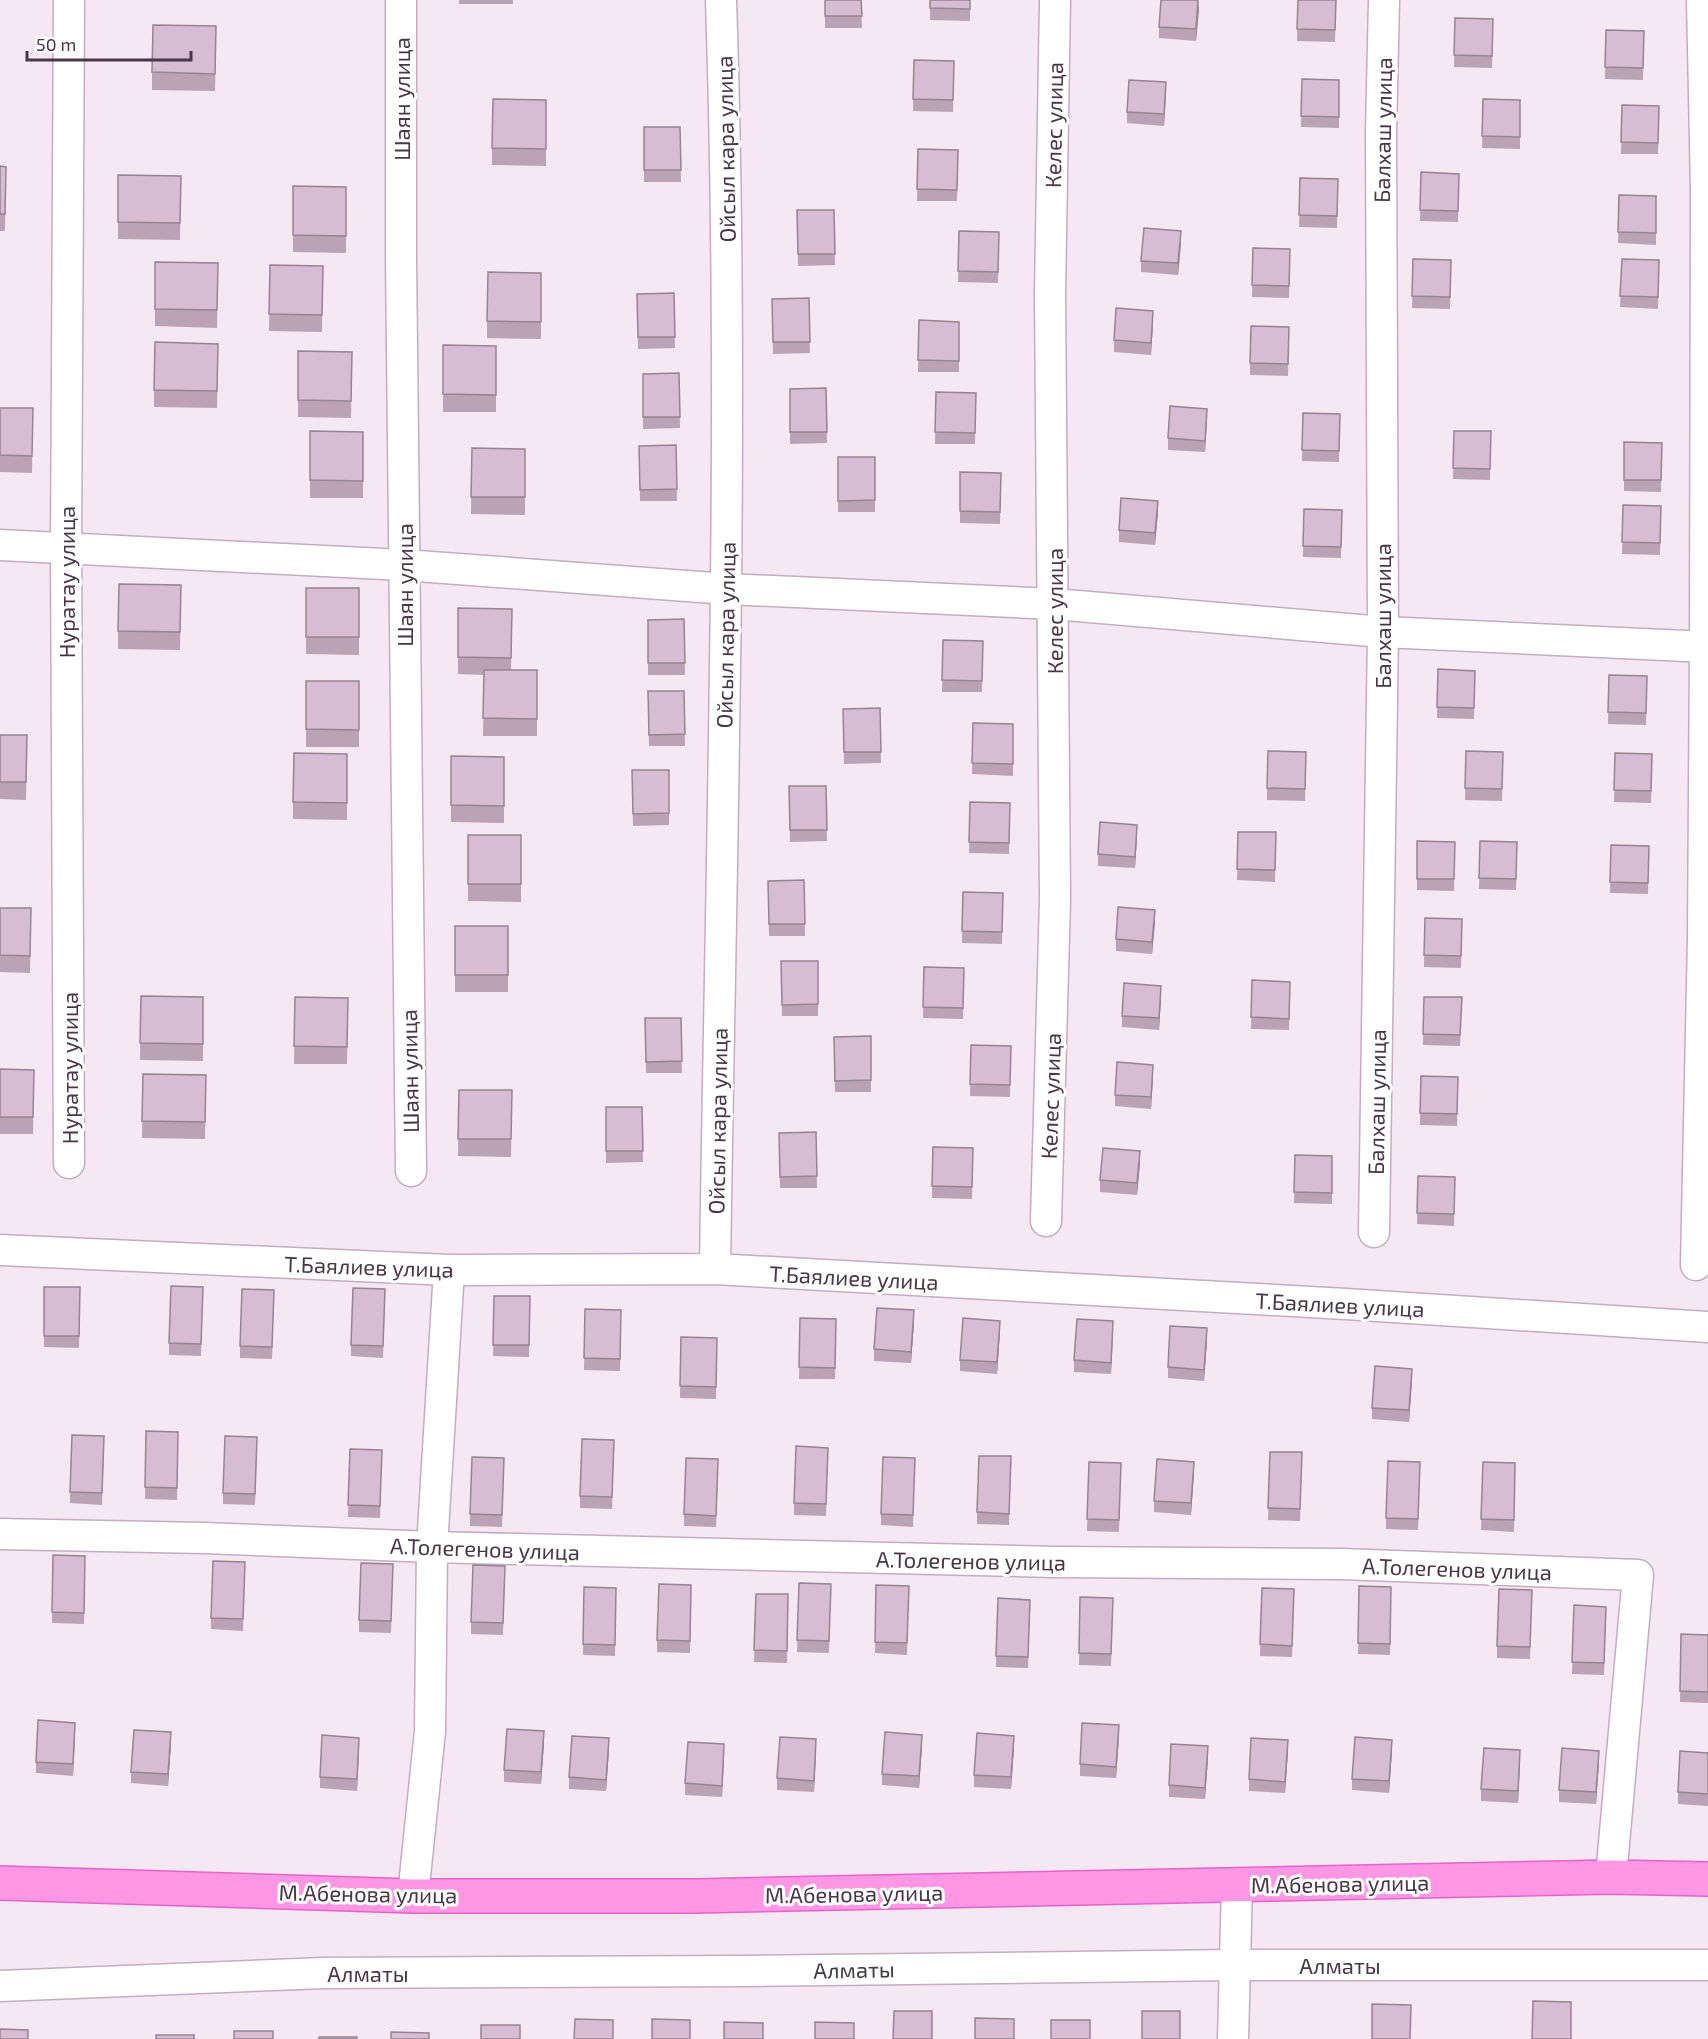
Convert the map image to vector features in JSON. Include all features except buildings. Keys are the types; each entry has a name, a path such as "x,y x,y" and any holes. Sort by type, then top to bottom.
{"main road":[{"name":"М.Абенова улица","path":"0,1882 412,1896 694,1896 1611,1877 1708,1879"}],"street":[{"name":"Нуратау улица","path":"69,0 66,549 69,1163"},
{"name":"Шаян улица","path":"401,0 401,269 411,1171"},
{"name":"Ойсыл кара улица","path":"715,1269 727,589 726,162 721,0"},
{"name":"Келес улица","path":"1046,1221 1055,900 1050,294 1055,0"},
{"name":"Балхаш улица","path":"1374,1232 1383,632 1381,133 1384,0"},
{"path":"1696,1265 1707,647 1706,190 1702,0"},
{"path":"0,545 404,565 727,589 1054,604 1383,632 1707,647"},
{"name":"Т.Баялиев улица","path":"0,1250 449,1270 715,1269 1346,1304 1708,1327"},
{"path":"412,1896 430,1731 432,1547 449,1270"},
{"name":"А.Толегенов улица","path":"0,1534 1055,1562 1341,1564 1638,1575 1611,1877"},
{"path":"1233,2039 1237,1885"},
{"name":"Алматы","path":"0,1986 324,1972 744,1971 1235,1965 1708,1965"}]}
